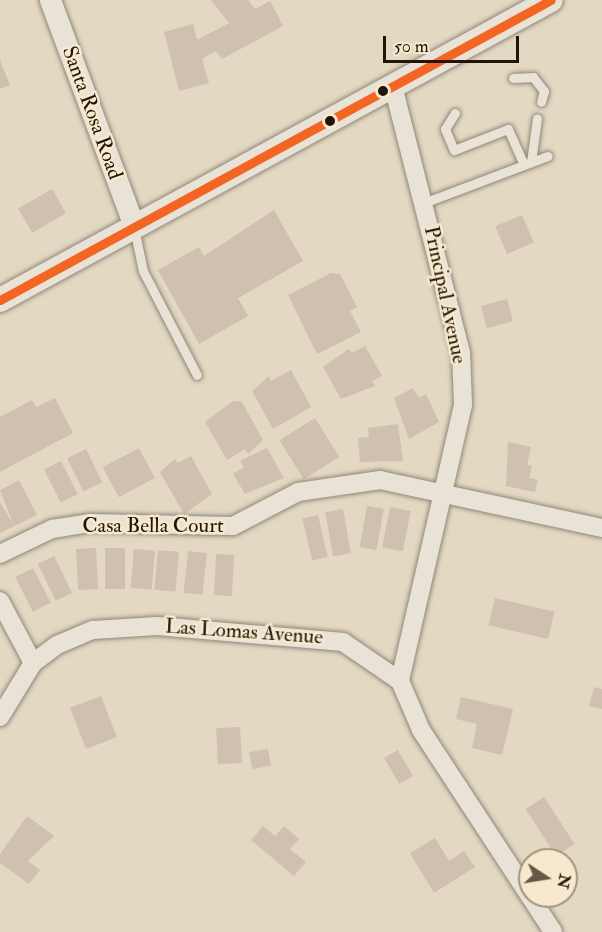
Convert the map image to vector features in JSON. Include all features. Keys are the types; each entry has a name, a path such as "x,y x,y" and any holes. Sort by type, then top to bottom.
{"main road":[{"path":"0,300 551,0"}],"street":[{"name":"Santa Rosa Road","path":"50,0 134,226"},
{"name":"Principal Avenue","path":"393,86 426,202 461,352 463,405 444,498 400,681"},
{"name":"Casa Bella Court","path":"0,554 52,529 91,522 234,526 298,492 336,484 380,480 444,498 602,528"},
{"path":"0,601 33,663"},
{"name":"Las Lomas Avenue","path":"0,717 33,663 57,645 93,630 157,626 329,638 355,648 400,681"},
{"path":"400,681 421,730 553,932"}],"lane":[{"path":"513,78 534,77 544,91 542,102"},
{"path":"455,113 445,129 454,150 508,129 527,163"},
{"path":"527,163 537,118"},
{"path":"426,202 548,156"},
{"path":"134,226 143,271 196,375"}],"building":[{"path":"211,0 248,0 255,9 270,1 283,26 222,59 216,51 202,59 209,83 179,91 164,32 193,24 197,40 229,23"},
{"path":"0,60 10,85 0,89"},
{"path":"52,189 66,213 32,233 18,209"},
{"path":"274,210 303,261 238,298 248,316 199,344 158,270 199,247 204,256"},
{"path":"522,215 534,243 507,254 495,226"},
{"path":"331,273 340,274 357,307 350,311 361,332 317,354 288,295"},
{"path":"507,299 513,321 487,328 481,306"},
{"path":"365,346 382,376 372,381 375,386 341,399 323,367 349,349 352,353"},
{"path":"291,370 311,407 273,429 252,391 269,376 271,381"},
{"path":"413,388 419,398 426,394 439,422 409,439 394,398"},
{"path":"55,398 73,433 0,472 0,417 32,400 36,407"},
{"path":"233,401 242,402 263,440 248,454 245,449 227,460 205,422"},
{"path":"315,418 339,457 304,479 279,440"},
{"path":"398,424 403,461 360,462 358,438 369,437 368,428"},
{"path":"508,442 531,447 527,465 532,466 529,478 538,480 535,492 506,486"},
{"path":"139,448 155,478 119,497 103,467"},
{"path":"267,448 284,478 245,494 233,474 244,467 240,461"},
{"path":"86,449 102,482 83,491 67,458"},
{"path":"191,456 212,494 184,514 160,472 175,459 178,463"},
{"path":"61,461 78,494 61,503 44,470"},
{"path":"19,480 37,515 0,533 0,502 13,524 0,490"},
{"path":"367,506 384,509 376,550 360,547"},
{"path":"390,507 411,511 403,551 382,547"},
{"path":"343,509 351,553 333,556 325,512"},
{"path":"318,515 328,557 312,560 302,519"},
{"path":"96,548 98,589 78,590 76,549"},
{"path":"105,548 125,548 125,589 105,589"},
{"path":"134,549 155,551 152,590 131,588"},
{"path":"158,550 179,552 175,592 155,590"},
{"path":"188,551 207,553 203,595 184,593"},
{"path":"216,554 234,555 232,596 214,595"},
{"path":"54,556 72,593 56,601 38,564"},
{"path":"33,568 51,603 33,612 15,577"},
{"path":"495,598 554,612 548,639 489,625"},
{"path":"594,687 602,689 602,709 589,706"},
{"path":"101,696 117,737 86,749 70,708"},
{"path":"461,697 513,709 502,755 472,748 477,724 456,719"},
{"path":"240,727 242,763 218,764 216,728"},
{"path":"268,749 271,766 252,769 249,752"},
{"path":"398,750 413,776 399,784 384,758"},
{"path":"544,797 574,844 568,848 551,848 526,809"},
{"path":"27,816 54,836 28,861 40,870 29,884 0,863 0,854"},
{"path":"263,826 275,836 284,826 299,839 290,849 306,862 294,876 251,840"},
{"path":"435,838 449,861 464,851 475,867 434,893 410,853"}],"transit line":[{"path":"0,300 551,0"}]}
